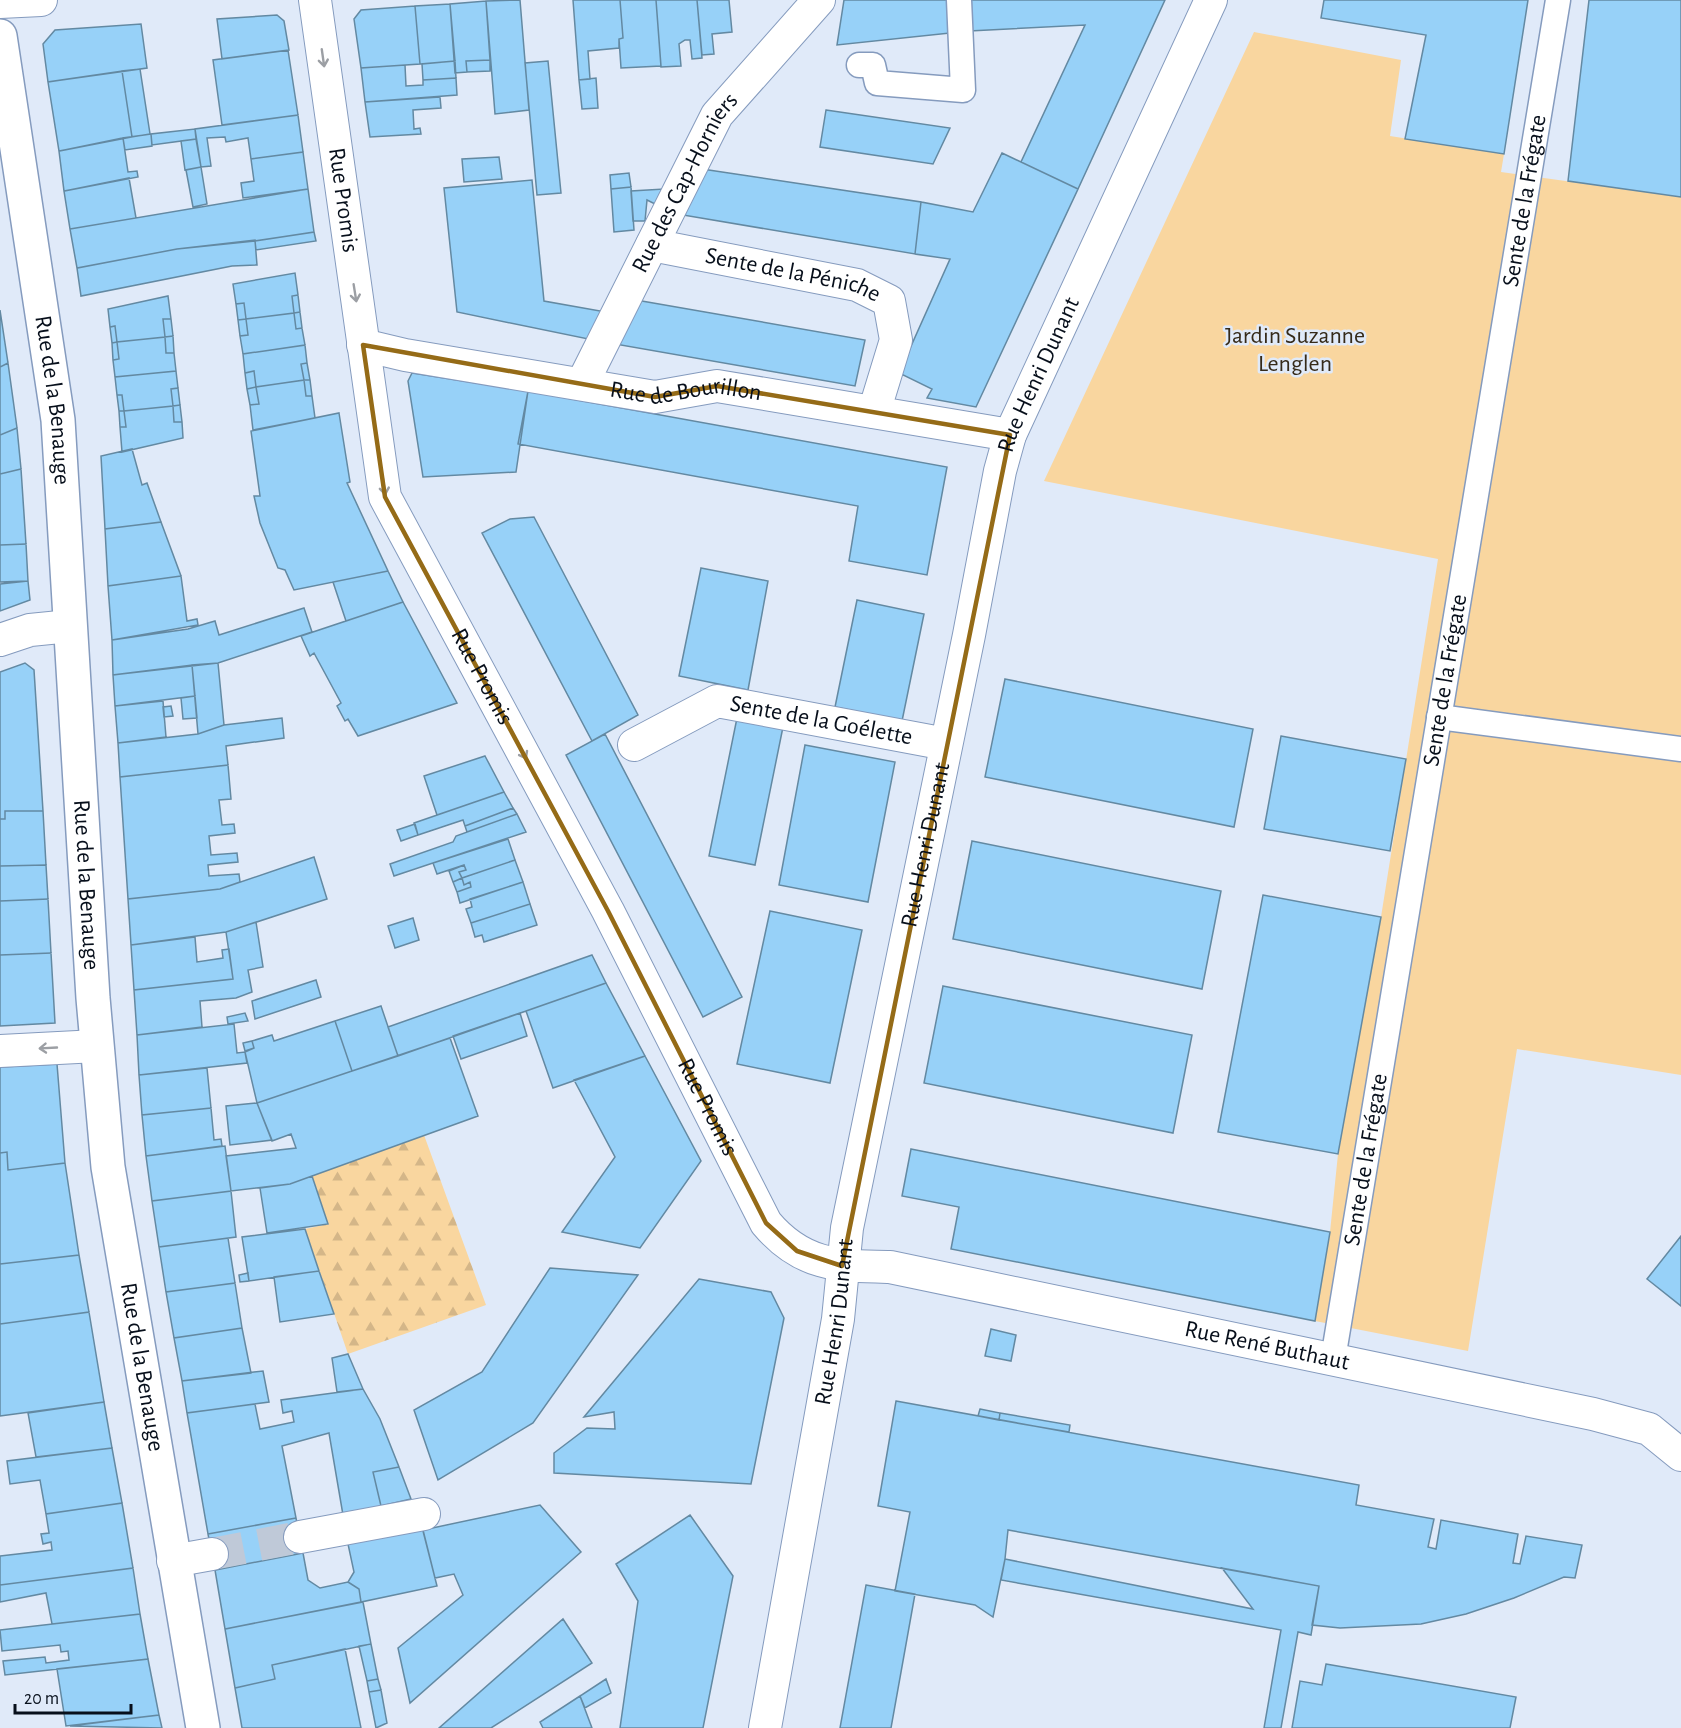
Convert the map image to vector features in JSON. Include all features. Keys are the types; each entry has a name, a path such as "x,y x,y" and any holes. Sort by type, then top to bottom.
{"main road":[{"name":"Rue de la Benauge","path":"0,36 58,420 97,1046 108,1167 203,1728"}],"street":[{"path":"0,2 40,0"},
{"name":"Rue Promis","path":"315,0 385,497 608,911 766,1223 777,1236 797,1251 817,1261 842,1266"},
{"name":"Rue des Cap-Horniers","path":"582,384 717,115 819,0"},
{"path":"859,65 873,65 876,83 963,90 959,0"},
{"name":"Rue Henri Dunant","path":"765,1728 838,1319 842,1266 855,1188 999,471 1010,435 1211,0"},
{"name":"Sente de la Frégate","path":"1333,1359 1558,0"},
{"name":"Sente de la Péniche","path":"652,245 857,285 889,301 896,339 874,412"},
{"name":"Rue de Bourillon","path":"363,345 405,355 655,397 717,386 1010,435"},
{"path":"0,640 30,630 70,626"},
{"name":"Sente de la Goélette","path":"634,746 717,701 946,744"},
{"path":"1439,717 1681,749"},
{"path":"0,1051 97,1046"},
{"name":"Rue René Buthaut","path":"842,1266 890,1267 1593,1414 1649,1430 1681,1455"},
{"path":"300,1537 424,1514"},
{"path":"173,1561 212,1554"}],"highlighted area":[{"path":"363,345 655,397 717,386 1010,435 842,1266 797,1251 766,1223 608,911 385,497"}],"green space":[{"name":"Jardin Suzanne Lenglen","path":"1254,32 1401,60 1390,136 1504,154 1501,172 1681,197 1681,1075 1517,1049 1468,1351 1315,1321 1330,1232 1338,1154 1381,917 1438,559 1044,481"},
{"path":"424,1135 486,1305 348,1354 305,1229 328,1224 312,1176"}],"building":[{"path":"520,0 529,110 495,114 486,1"},
{"path":"573,0 620,0 623,38 619,39 619,48 588,51 590,79 579,80"},
{"path":"620,0 656,0 661,66 621,68 619,39 623,38"},
{"path":"656,0 697,0 702,58 692,59 690,40 685,40 679,44 681,66 661,67"},
{"path":"697,0 729,0 732,32 712,34 714,54 702,55"},
{"path":"844,0 1165,0 1078,189 1021,162 1085,25 969,31 837,45"},
{"path":"1324,0 1528,0 1504,154 1405,139 1426,35 1321,18"},
{"path":"1589,0 1681,0 1681,197 1568,181"},
{"path":"486,1 490,60 466,61 467,72 455,73 450,4"},
{"path":"450,4 455,61 420,64 415,6"},
{"path":"415,6 420,64 361,68 354,19 361,10"},
{"path":"277,15 284,21 289,50 222,59 217,19"},
{"path":"141,24 147,68 48,82 43,44 55,30"},
{"path":"288,50 298,115 222,125 213,60"},
{"path":"490,60 490,71 467,72 466,61"},
{"path":"455,61 456,78 423,80 422,64"},
{"path":"548,61 561,193 537,195 525,63"},
{"path":"405,65 406,86 423,85 423,80 456,78 457,95 365,102 361,68"},
{"path":"140,69 150,134 132,137 122,71"},
{"path":"122,71 132,137 59,151 48,82"},
{"path":"596,78 598,108 582,109 579,80"},
{"path":"440,97 441,108 413,110 414,129 420,128 421,134 370,137 365,102"},
{"path":"826,110 950,128 933,164 820,147"},
{"path":"298,115 303,152 251,159 248,138 226,142 225,137 207,138 211,166 201,167 195,129"},
{"path":"195,129 196,139 152,145 151,134"},
{"path":"151,134 152,146 125,150 123,138"},
{"path":"123,138 128,172 137,171 138,177 64,191 59,151"},
{"path":"196,139 201,167 185,170 181,141"},
{"path":"303,152 308,189 243,198 241,183 254,181 251,159"},
{"path":"1002,153 1078,189 976,407 927,398 932,389 899,373 950,259 915,254 921,202 973,212"},
{"path":"499,157 502,179 464,182 462,159"},
{"path":"201,167 207,204 193,207 186,170"},
{"path":"702,169 921,202 915,254 677,214"},
{"path":"629,173 631,187 611,189 610,175"},
{"path":"129,178 136,218 70,229 64,191"},
{"path":"532,180 544,301 606,312 593,340 457,312 444,188"},
{"path":"631,187 634,230 614,232 611,189"},
{"path":"308,189 314,232 177,249 77,268 70,229"},
{"path":"664,189 657,205 647,200 645,221 633,221 631,191"},
{"path":"314,232 316,241 256,250 255,241"},
{"path":"255,240 257,265 232,266 81,296 77,268 177,249"},
{"path":"295,273 298,295 292,296 294,313 246,319 244,303 236,304 233,284"},
{"path":"298,295 300,312 294,313 292,296"},
{"path":"168,296 171,319 163,319 165,337 117,342 115,326 110,327 108,309"},
{"path":"636,300 865,340 855,386 615,344"},
{"path":"244,303 246,319 238,320 236,304"},
{"path":"0,310 8,363 0,367"},
{"path":"300,312 302,328 296,329 294,313"},
{"path":"294,313 296,329 302,328 305,345 243,354 240,336 248,335 246,319"},
{"path":"163,319 171,319 173,336 165,337"},
{"path":"246,319 248,335 240,336 238,320"},
{"path":"115,326 117,342 112,343 110,327"},
{"path":"173,336 174,353 166,353 165,337"},
{"path":"165,337 166,353 174,353 176,371 115,377 113,360 119,359 117,342"},
{"path":"117,342 119,359 113,360 112,343"},
{"path":"305,345 307,363 301,364 304,380 256,387 254,371 245,373 243,354"},
{"path":"8,363 17,428 0,435 0,367"},
{"path":"307,363 310,380 304,380 301,364"},
{"path":"176,371 178,388 171,389 173,406 124,411 122,395 117,395 115,377"},
{"path":"254,371 256,387 247,389 245,373"},
{"path":"412,373 528,391 516,472 423,477 408,381"},
{"path":"304,380 306,396 312,396 315,418 253,430 250,405 259,404 256,387"},
{"path":"304,380 310,380 312,396 306,396"},
{"path":"256,387 259,404 250,405 247,389"},
{"path":"178,388 180,405 173,406 171,389"},
{"path":"528,391 947,467 927,575 849,561 858,506 518,444"},
{"path":"117,395 122,395 124,411 119,411"},
{"path":"180,405 182,422 174,422 173,406"},
{"path":"173,406 174,422 182,422 183,438 122,452 120,427 126,427 124,411"},
{"path":"119,411 124,411 126,427 120,427"},
{"path":"339,413 350,482 347,483 388,571 294,590 285,570 278,568 260,523 254,496 260,496 251,431"},
{"path":"17,428 21,469 0,474 0,435"},
{"path":"132,449 142,485 147,483 161,522 105,529 101,456"},
{"path":"21,469 26,544 0,545 0,474"},
{"path":"534,517 638,715 592,741 482,533 510,519"},
{"path":"161,522 181,576 108,586 105,529"},
{"path":"26,544 28,581 0,582 0,545"},
{"path":"701,568 768,581 748,690 679,676"},
{"path":"388,571 403,602 346,621 333,582"},
{"path":"181,576 187,621 197,619 198,625 112,640 108,586"},
{"path":"28,581 30,600 0,611 0,584"},
{"path":"857,600 924,614 902,721 835,707"},
{"path":"403,602 457,703 358,736 348,719 345,721 337,706 341,703 314,653 310,656 301,636"},
{"path":"304,608 312,632 218,663 113,675 112,640 188,629 215,621 219,635"},
{"path":"25,663 34,670 43,811 5,811 5,819 0,819 0,672"},
{"path":"218,663 224,725 198,734 192,665"},
{"path":"192,665 195,696 115,706 113,675"},
{"path":"1005,679 1253,729 1234,827 985,777"},
{"path":"195,696 197,718 183,719 181,698"},
{"path":"163,701 166,737 118,743 115,706"},
{"path":"171,706 173,716 164,717 163,707"},
{"path":"282,718 284,738 226,746 228,765 120,777 118,743 198,734 224,725"},
{"path":"737,718 783,727 755,865 709,856"},
{"path":"605,734 742,997 703,1017 566,755"},
{"path":"1281,736 1406,759 1390,851 1264,829"},
{"path":"805,745 895,762 868,902 779,885"},
{"path":"485,756 504,792 437,815 424,776"},
{"path":"228,765 231,799 219,800 222,825 234,824 235,833 209,836 211,855 237,853 238,862 208,865 209,876 239,874 240,882 220,889 128,899 120,777"},
{"path":"504,792 513,808 465,826 463,820 418,835 414,823"},
{"path":"513,808 517,814 467,832 465,826"},
{"path":"5,811 43,811 46,865 0,866 0,819 5,819"},
{"path":"517,814 526,832 394,876 390,864 453,842 456,836"},
{"path":"415,824 418,835 401,841 397,830"},
{"path":"508,839 515,860 462,878 459,872 466,870 464,865 437,874 433,863"},
{"path":"972,841 1221,891 1202,989 953,939"},
{"path":"314,857 327,899 226,932 131,945 128,899 220,889"},
{"path":"515,860 523,882 460,903 457,892 471,887 470,882 464,885 462,878"},
{"path":"46,865 48,899 0,901 0,866"},
{"path":"464,865 466,870 459,872 462,878 453,882 449,871"},
{"path":"462,878 464,885 470,882 471,887 457,892 453,882"},
{"path":"523,882 530,904 471,923 466,909 472,907 470,899"},
{"path":"1263,895 1381,917 1338,1154 1218,1132"},
{"path":"48,899 51,953 0,955 0,901"},
{"path":"530,904 537,925 484,942 482,935 475,937 471,923"},
{"path":"770,911 862,930 830,1083 737,1064"},
{"path":"413,918 419,940 395,948 388,926"},
{"path":"256,922 263,967 248,970 252,992 236,998 200,1001 202,1027 137,1035 134,990 233,979 226,932"},
{"path":"195,937 197,962 223,958 222,950 229,949 233,979 134,990 131,945"},
{"path":"51,953 55,1023 0,1026 0,955"},
{"path":"592,955 606,983 398,1056 388,1027"},
{"path":"316,980 321,997 255,1019 252,1001"},
{"path":"606,983 645,1056 553,1088 526,1011"},
{"path":"943,986 1192,1035 1173,1133 924,1083"},
{"path":"381,1006 398,1056 352,1071 335,1021"},
{"path":"245,1013 248,1021 228,1024 227,1017"},
{"path":"520,1013 527,1036 461,1059 453,1036"},
{"path":"335,1021 352,1071 257,1103 245,1052 254,1048 252,1041 272,1035 274,1041"},
{"path":"234,1024 237,1053 245,1052 247,1063 139,1075 137,1035"},
{"path":"450,1038 478,1116 290,1184 231,1191 226,1156 296,1148 291,1134 272,1141 257,1103"},
{"path":"252,1041 254,1048 245,1051 243,1043"},
{"path":"645,1056 701,1161 640,1248 562,1232 615,1157 574,1080"},
{"path":"57,1064 65,1163 8,1170 7,1152 0,1153 0,1067"},
{"path":"207,1068 211,1108 142,1115 139,1075"},
{"path":"257,1103 272,1140 230,1145 226,1106"},
{"path":"211,1108 214,1140 221,1139 222,1146 146,1156 142,1115"},
{"path":"225,1146 231,1191 152,1201 146,1156"},
{"path":"911,1149 1330,1232 1315,1321 951,1249 959,1207 902,1196"},
{"path":"7,1152 8,1170 65,1163 79,1255 0,1264 0,1153"},
{"path":"312,1176 328,1224 267,1233 260,1188 290,1184"},
{"path":"231,1191 236,1237 159,1247 152,1201"},
{"path":"305,1229 319,1271 249,1281 242,1237"},
{"path":"1681,1236 1681,1306 1647,1279"},
{"path":"228,1238 235,1283 166,1292 159,1247"},
{"path":"79,1255 89,1312 0,1324 0,1264"},
{"path":"550,1268 638,1275 533,1423 438,1480 414,1410 482,1372"},
{"path":"319,1271 334,1314 280,1322 274,1277"},
{"path":"248,1273 249,1281 240,1282 239,1275"},
{"path":"699,1279 771,1292 784,1318 751,1484 554,1473 554,1453 587,1428 615,1429 614,1412 584,1417"},
{"path":"235,1283 242,1328 174,1338 166,1292"},
{"path":"89,1312 104,1402 0,1416 0,1324"},
{"path":"242,1328 251,1373 182,1381 174,1338"},
{"path":"991,1329 1016,1335 1011,1361 985,1356"},
{"path":"348,1354 363,1389 337,1392 332,1358"},
{"path":"263,1371 269,1402 187,1413 182,1381"},
{"path":"363,1389 380,1419 399,1467 373,1472 381,1506 343,1515 329,1433 282,1446 296,1518 208,1534 187,1413 255,1404 260,1429 294,1422 292,1411 283,1413 281,1400"},
{"path":"896,1401 1359,1485 1356,1505 1434,1519 1428,1547 1436,1549 1441,1520 1518,1534 1513,1563 1520,1564 1526,1536 1582,1545 1575,1578 1564,1577 1514,1598 1466,1614 1421,1624 1340,1628 1312,1625 1319,1586 1008,1530 1005,1559 993,1617 975,1605 895,1591 910,1512 878,1506"},
{"path":"104,1402 112,1448 36,1457 28,1413"},
{"path":"980,1409 1000,1413 999,1420 978,1416"},
{"path":"1000,1413 1070,1425 1069,1432 999,1420"},
{"path":"112,1448 122,1503 46,1514 40,1480 10,1484 7,1461"},
{"path":"399,1467 411,1499 381,1506 373,1472"},
{"path":"122,1503 133,1568 0,1585 0,1556 52,1550 51,1542 43,1544 41,1534 49,1533 46,1514"},
{"path":"540,1505 581,1552 410,1703 398,1648 463,1595 454,1574 435,1578 423,1530"},
{"path":"690,1515 733,1576 703,1728 620,1728 638,1601 616,1564"},
{"path":"296,1518 303,1553 215,1570 208,1534"},
{"path":"422,1527 437,1586 361,1602 359,1589 348,1582 354,1572 348,1544"},
{"path":"303,1553 308,1580 320,1588 348,1582 359,1589 361,1602 225,1629 215,1570"},
{"path":"1005,1559 1253,1609 1222,1568 1319,1586 1311,1635 1298,1632 1281,1728 1264,1728 1281,1630 1001,1580"},
{"path":"133,1568 140,1614 52,1624 46,1593 0,1602 0,1585"},
{"path":"866,1585 915,1594 891,1728 840,1728"},
{"path":"363,1602 371,1644 272,1665 275,1679 235,1688 225,1629"},
{"path":"140,1614 148,1659 5,1675 3,1661 45,1657 46,1663 69,1660 68,1651 61,1652 60,1645 2,1651 0,1630"},
{"path":"563,1619 592,1663 491,1728 439,1728"},
{"path":"371,1644 378,1679 367,1681 359,1646"},
{"path":"345,1649 361,1728 242,1728 235,1688 275,1679 272,1665"},
{"path":"148,1659 159,1715 66,1726 57,1669"},
{"path":"1326,1664 1516,1697 1510,1728 1292,1728 1300,1681 1322,1685"},
{"path":"378,1679 381,1690 369,1692 367,1681"},
{"path":"606,1679 611,1693 585,1708 580,1696"},
{"path":"381,1690 387,1723 376,1728 369,1692"},
{"path":"580,1696 592,1728 543,1728 540,1722"},
{"path":"159,1715 162,1728 70,1726"}],"tunnel":[{"path":"212,1554 300,1537"}]}
